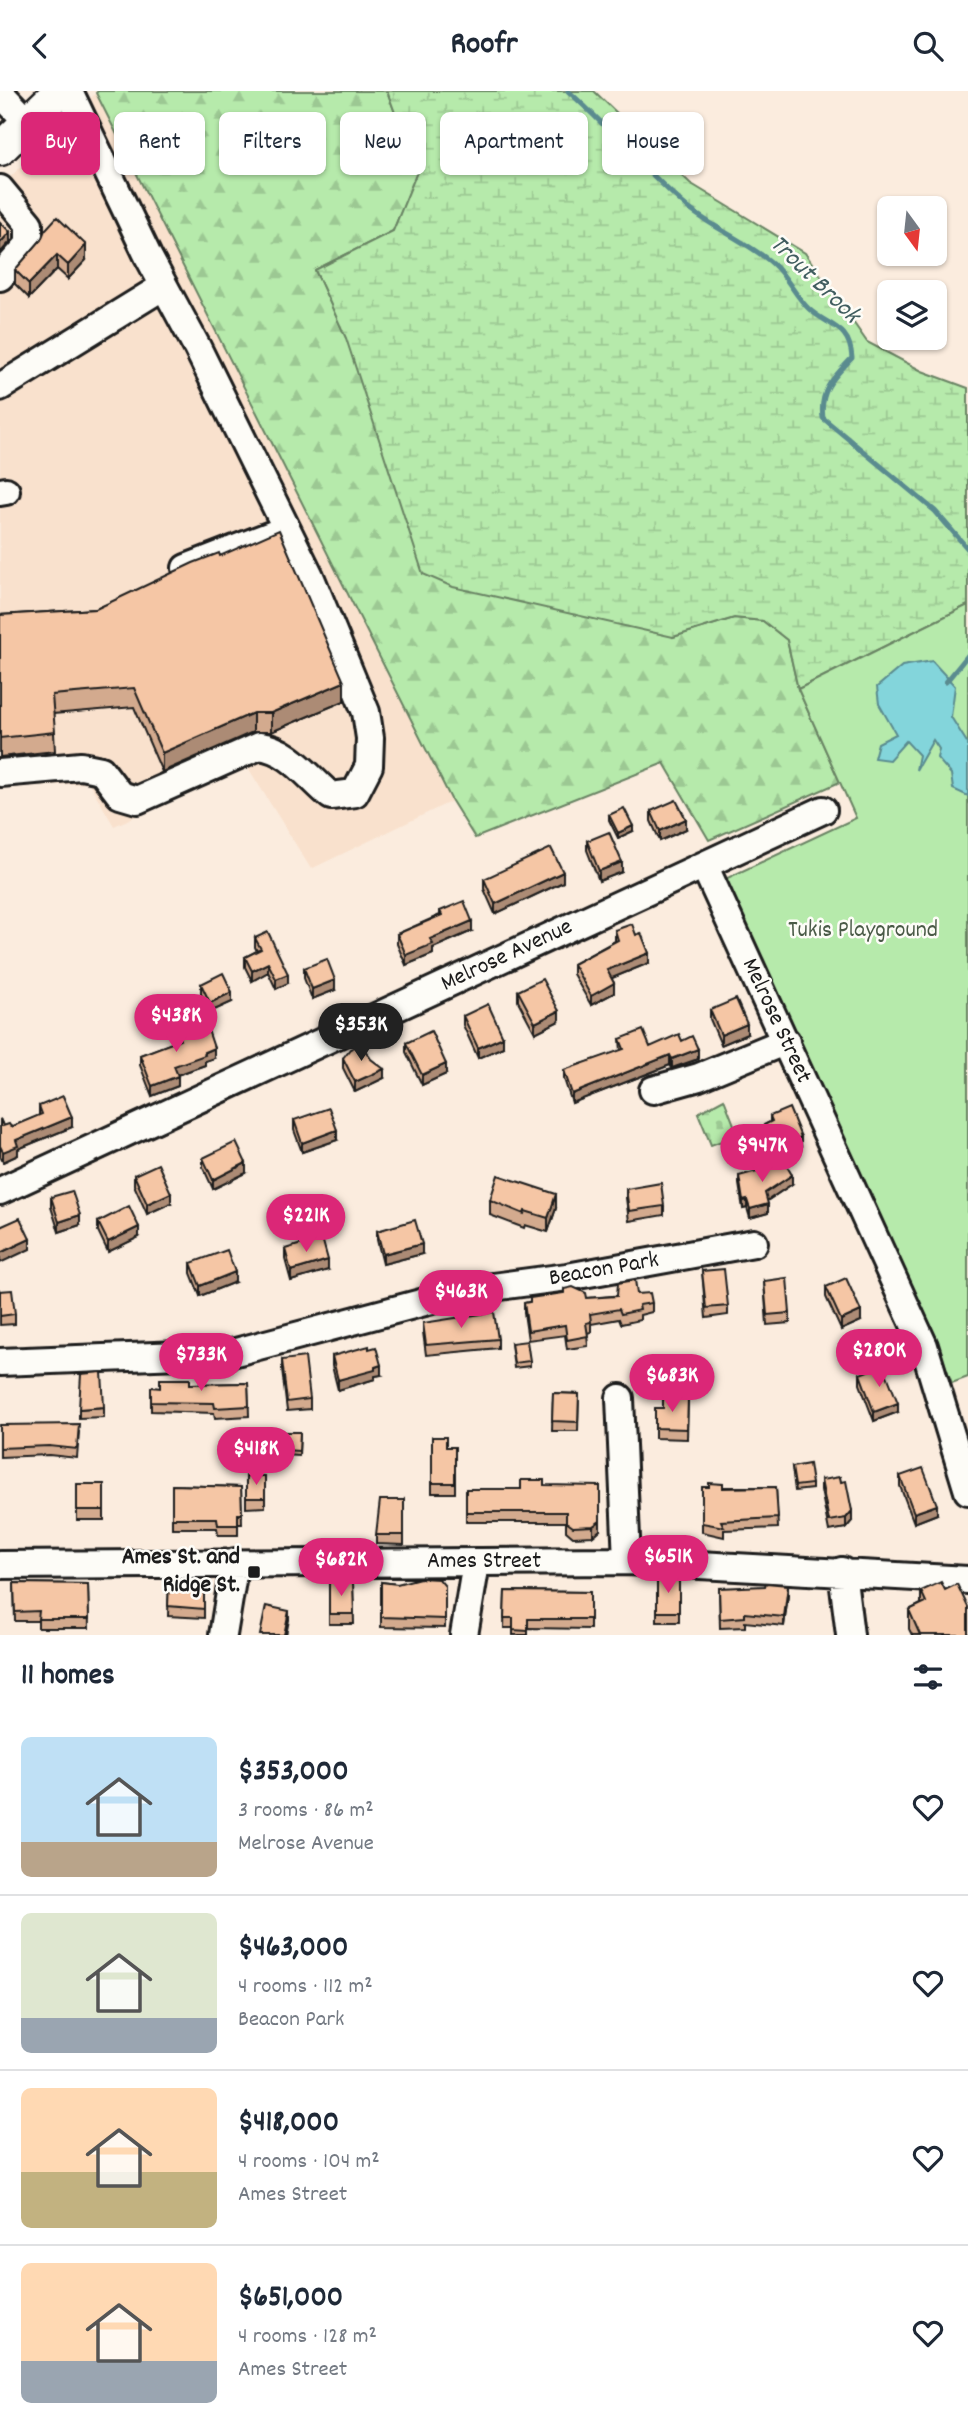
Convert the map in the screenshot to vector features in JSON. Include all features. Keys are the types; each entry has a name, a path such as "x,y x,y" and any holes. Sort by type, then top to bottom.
{"main road":[{"path":"0,149 9,107 60,91"}],"street":[{"path":"0,773 80,766 101,769 120,795 137,800 259,746 271,747 288,755 331,796 355,793 369,766 370,738 366,712 310,576 69,91"},
{"path":"0,188 29,224 29,244 0,277"},
{"path":"0,387 164,286"},
{"path":"164,578 286,529"},
{"name":"Melrose Avenue","path":"0,1191 823,810"},
{"name":"Melrose Street","path":"704,865 924,1346 968,1491"},
{"path":"653,1090 699,1077 786,1041"},
{"name":"Beacon Park","path":"0,1362 232,1353 470,1290 567,1277 754,1243"},
{"path":"620,1398 627,1561"},
{"name":"Ames Street","path":"0,1565 627,1561 968,1580"},
{"path":"223,1635 234,1562"},
{"path":"464,1635 477,1563"},
{"path":"842,1571 850,1635"}],"shaded area":[{"path":"96,93 114,129 114,175 137,175 452,801 311,869 247,766 114,826 89,783 0,788 0,187 21,166 21,175 100,175 100,112 77,112"}],"green space":[{"path":"387,91 395,112 340,112 340,175 417,175 393,231 315,270 346,338 673,637 734,618 763,621 787,640 798,689 840,782 709,840 664,763 475,838 452,801 137,175 205,175 205,112 114,112 114,129 96,93"},
{"path":"387,91 594,91 616,112 602,112 602,175 682,175 690,183 805,253 867,342 877,347 877,350 968,388 968,605 798,689 787,640 763,621 734,618 673,637 453,587 423,574 346,338 315,270 393,231 416,175 426,175 426,112 395,112"},
{"name":"Tukis Playground","path":"968,605 968,1377 952,1383 928,1320 723,880 856,818 798,689"},
{"path":"724,1099 738,1135 711,1145 698,1113"}],"water":[{"path":"932,661 955,686 951,717 968,744 968,796 953,789 951,774 937,758 939,749 933,740 916,770 919,755 906,741 889,760 874,758 878,743 896,734 879,704 877,687 902,666"}],"building":[{"path":"57,217 86,245 68,265 57,255 29,284 15,270"},
{"path":"0,222 10,232 0,243"},
{"path":"279,530 344,682 271,713 253,713 162,753 134,688 52,695 55,732 0,738 0,615 96,609 193,563 219,553 220,556"},
{"path":"676,800 686,819 660,831 651,811"},
{"path":"624,808 633,826 618,833 609,815"},
{"path":"609,832 622,862 599,871 587,841"},
{"path":"551,848 563,872 495,904 484,879"},
{"path":"464,901 472,921 430,939 433,944 406,955 397,934 442,915 440,911"},
{"path":"632,924 636,935 641,933 649,953 607,970 614,983 591,996 573,964 618,940 615,930"},
{"path":"268,932 288,974 276,979 268,963 252,971 245,957 261,949 255,938"},
{"path":"327,959 335,980 312,989 304,968"},
{"path":"223,973 232,992 210,1003 201,984"},
{"path":"542,979 559,1011 535,1023 518,991"},
{"path":"736,999 747,1024 721,1035 710,1010"},
{"path":"488,1004 503,1037 478,1048 463,1016"},
{"path":"206,1024 214,1048 204,1052 205,1055 174,1066 178,1076 152,1086 140,1055 180,1040 178,1034"},
{"path":"643,1030 650,1047 679,1034 682,1041 692,1036 698,1049 672,1059 670,1055 572,1094 564,1070 624,1049 620,1039"},
{"path":"431,1031 446,1064 422,1075 406,1043"},
{"path":"361,1044 371,1059 384,1069 355,1082 343,1058 350,1049"},
{"path":"63,1096 72,1117 16,1140 18,1146 3,1152 0,1146 0,1119 3,1126 9,1124 11,1127 42,1114 39,1106"},
{"path":"329,1108 337,1130 302,1143 294,1120"},
{"path":"789,1108 801,1137 773,1149 764,1125 772,1121 770,1116"},
{"path":"236,1142 246,1163 213,1180 203,1158"},
{"path":"785,1163 792,1175 765,1193 768,1204 750,1209 747,1200 743,1201 739,1176"},
{"path":"158,1164 171,1193 147,1204 134,1175"},
{"path":"498,1175 556,1194 548,1218 525,1211 524,1214 490,1200"},
{"path":"661,1183 664,1206 629,1211 626,1189"},
{"path":"72,1191 80,1215 59,1222 51,1197"},
{"path":"129,1206 139,1227 108,1242 98,1222"},
{"path":"20,1218 30,1239 0,1253 0,1227"},
{"path":"415,1220 422,1244 383,1254 377,1231"},
{"path":"322,1238 328,1260 291,1271 285,1249"},
{"path":"227,1250 235,1272 200,1286 191,1263"},
{"path":"724,1269 728,1306 706,1308 702,1271"},
{"path":"787,1278 790,1313 767,1315 764,1281"},
{"path":"846,1278 861,1311 841,1320 826,1287"},
{"path":"635,1280 637,1294 650,1293 652,1303 639,1305 640,1310 621,1314 619,1309 590,1314 591,1322 586,1323 588,1336 567,1340 565,1325 528,1331 524,1303 530,1302 530,1298 564,1293 564,1289 573,1287 586,1293 587,1298 617,1296 618,1283"},
{"path":"12,1290 15,1314 0,1316 0,1291"},
{"path":"494,1312 498,1339 426,1345 423,1323"},
{"path":"527,1341 530,1361 514,1363 511,1343"},
{"path":"369,1346 369,1349 376,1347 381,1365 375,1367 375,1370 338,1380 332,1356"},
{"path":"305,1357 310,1399 287,1402 282,1360"},
{"path":"883,1365 898,1403 874,1412 860,1374"},
{"path":"102,1372 104,1407 79,1409 81,1374"},
{"path":"160,1379 190,1379 190,1384 248,1383 249,1406 215,1408 214,1403 151,1402 151,1387 160,1388"},
{"path":"553,1393 579,1394 578,1422 552,1421"},
{"path":"663,1398 688,1399 687,1429 655,1428 655,1408 663,1408"},
{"path":"79,1424 77,1449 49,1446 0,1448 0,1425"},
{"path":"285,1432 300,1432 299,1451 284,1450"},
{"path":"432,1437 446,1437 446,1447 455,1447 455,1483 432,1483"},
{"path":"809,1464 812,1484 795,1486 792,1467"},
{"path":"923,1468 937,1505 914,1513 900,1476"},
{"path":"246,1476 265,1476 265,1498 246,1498"},
{"path":"840,1477 841,1482 846,1481 852,1511 846,1518 829,1521 821,1480"},
{"path":"521,1480 544,1480 544,1485 600,1486 600,1521 593,1526 573,1527 566,1522 566,1512 466,1512 466,1489 521,1489"},
{"path":"709,1483 723,1484 723,1488 776,1487 778,1518 721,1521 724,1527 702,1523 702,1487 709,1487"},
{"path":"77,1484 104,1484 104,1510 77,1510"},
{"path":"172,1485 241,1487 242,1514 238,1514 238,1525 218,1525 217,1518 172,1518"},
{"path":"380,1500 404,1500 404,1535 376,1535"},
{"path":"420,1578 439,1579 445,1586 445,1619 381,1617 381,1582 397,1584"},
{"path":"657,1579 679,1579 679,1612 657,1612"},
{"path":"329,1580 353,1583 354,1614 329,1614"},
{"path":"169,1582 204,1587 204,1609 168,1606"},
{"path":"941,1582 945,1590 957,1584 968,1607 968,1635 920,1635 909,1610 926,1602 921,1591"},
{"path":"14,1583 88,1584 89,1619 38,1619 39,1611 15,1612"},
{"path":"766,1583 788,1585 784,1617 745,1613 745,1617 720,1619 719,1588 765,1586"},
{"path":"505,1591 590,1592 590,1619 528,1619 528,1631 513,1630 513,1618 504,1618"},
{"path":"266,1606 289,1611 284,1635 260,1635"}],"waterway":[{"name":"Trout Brook","path":"568,91 687,207 772,263 809,309 843,333 852,358 829,385 823,399 823,418 935,511 968,549"},
{"name":"Trout Brook","path":"946,682 968,655"}],"place":[{"name":"Ames St. and Ridge St.","path":"254,1572"}]}
